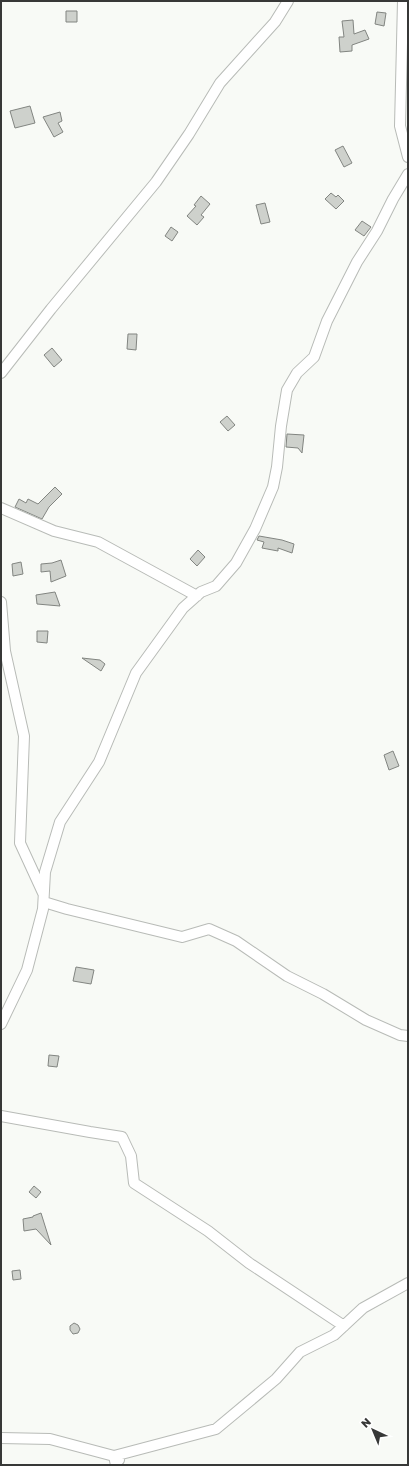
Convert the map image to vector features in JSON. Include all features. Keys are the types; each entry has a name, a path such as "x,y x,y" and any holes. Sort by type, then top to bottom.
{"street":[{"path":"1,373 51,309 156,182 189,134 220,83 275,22 288,1"},
{"path":"403,1 400,126 408,157"},
{"path":"1,1024 27,970 43,909 45,872 60,822 99,762 136,673 183,608 201,592 216,586 236,563 255,529 273,487 277,468 281,426 287,390 297,373 314,357 327,321 356,262 376,232 408,174"},
{"path":"1,508 54,531 98,542 197,596"},
{"path":"1,602 5,651 24,736 20,843 44,899 67,909 182,938 209,929 236,941 287,976 323,994 366,1020 400,1035 408,1036"},
{"path":"1,1116 122,1137 131,1156 134,1183 201,1227 344,1326"},
{"path":"1,1438 50,1439 115,1461 216,1429 276,1379 300,1352 334,1335 363,1308 408,1283"},
{"path":"115,1461 116,1457 122,1465"}],"building":[{"path":"66,11 77,11 77,22 66,22"},
{"path":"377,12 386,13 384,26 375,24"},
{"path":"353,20 354,34 365,30 369,39 352,45 352,51 340,52 339,37 344,37 342,21"},
{"path":"30,106 35,123 15,128 10,111"},
{"path":"60,112 62,121 58,123 63,132 54,137 43,117"},
{"path":"343,146 352,163 344,167 335,150"},
{"path":"331,193 336,197 338,195 344,201 336,209 325,199"},
{"path":"201,196 210,204 201,215 204,217 197,225 187,216 196,206 194,205"},
{"path":"265,203 270,222 261,224 256,205"},
{"path":"362,221 371,227 364,236 355,230"},
{"path":"171,227 178,232 172,241 165,236"},
{"path":"128,334 137,334 136,350 127,349"},
{"path":"52,348 62,360 54,367 44,355"},
{"path":"227,416 235,425 228,431 220,422"},
{"path":"287,434 304,435 302,453 298,448 286,447"},
{"path":"55,487 62,494 49,507 42,519 15,507 19,499 26,503 28,499 38,504"},
{"path":"259,536 282,540 294,544 292,553 278,548 278,551 262,548 264,542 257,540"},
{"path":"198,550 205,557 197,566 190,559"},
{"path":"61,560 66,576 51,582 50,571 41,572 41,564"},
{"path":"21,562 23,574 13,576 12,564"},
{"path":"55,592 60,606 37,604 36,595"},
{"path":"37,631 48,631 47,643 37,642"},
{"path":"82,658 100,660 105,664 101,671"},
{"path":"393,751 399,766 389,770 384,755"},
{"path":"76,967 94,970 91,984 73,981"},
{"path":"49,1055 59,1056 57,1067 48,1066"},
{"path":"34,1186 41,1192 36,1198 29,1192"},
{"path":"41,1213 51,1245 36,1229 24,1231 23,1219 33,1217"},
{"path":"20,1270 21,1279 13,1280 12,1271"},
{"path":"74,1323 78,1325 80,1329 78,1333 73,1334 70,1330 70,1326"}]}
